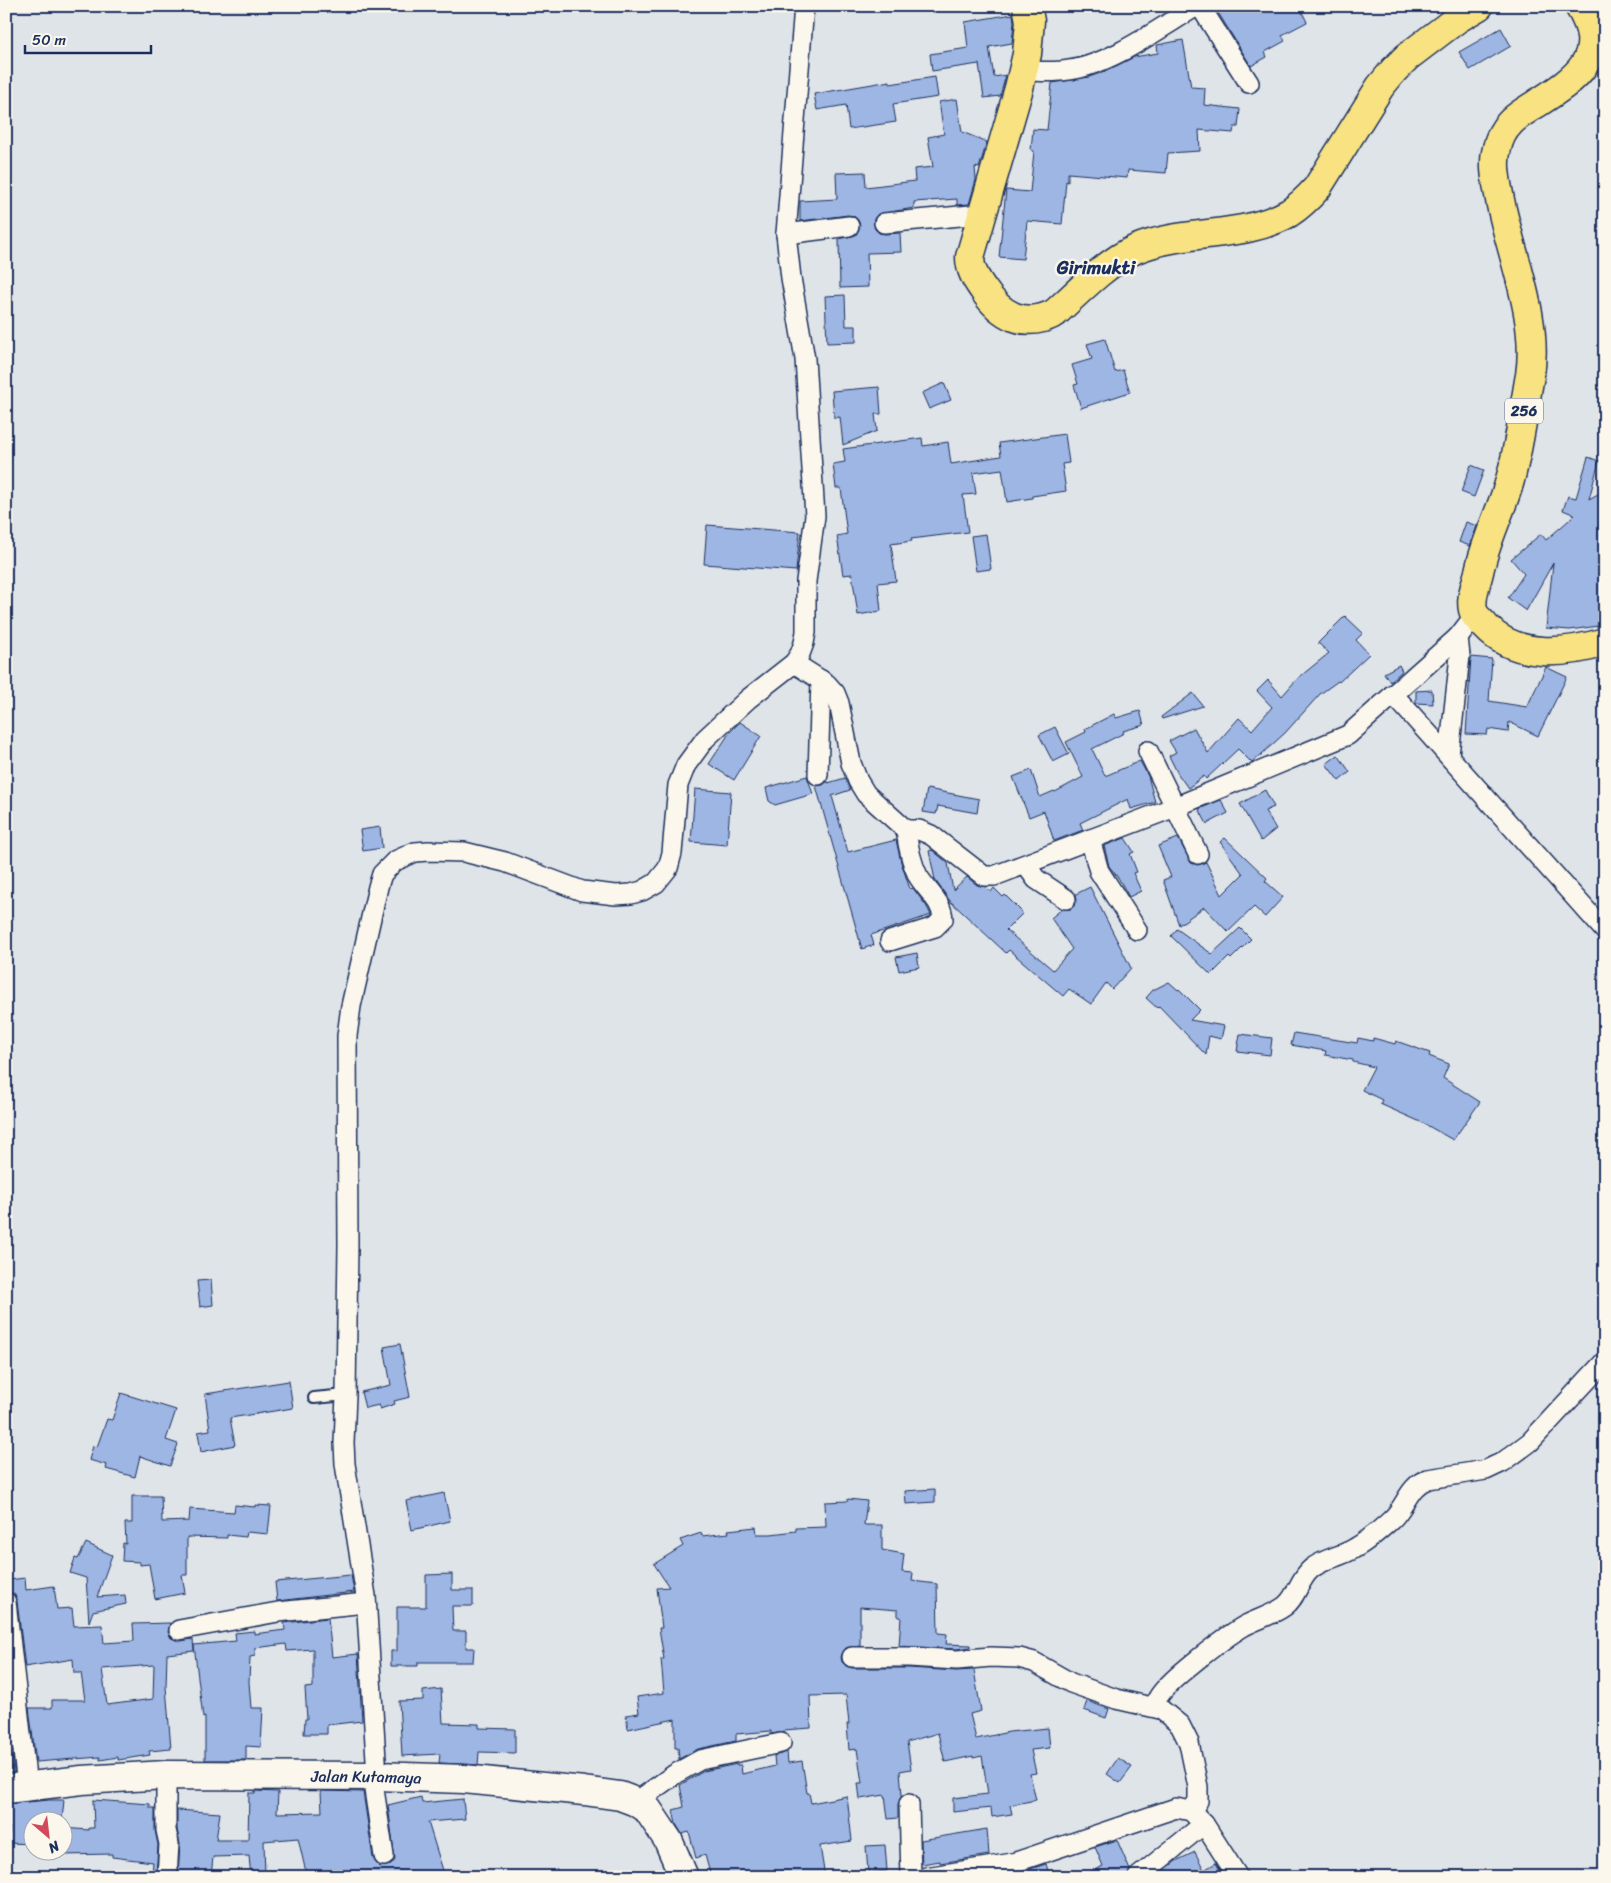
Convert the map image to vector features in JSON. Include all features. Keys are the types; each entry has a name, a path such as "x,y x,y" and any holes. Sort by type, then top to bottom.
{"main road":[{"path":"1027,6 1030,21 1029,39 1023,71 970,258 974,276 992,303 1005,313 1023,319 1046,317 1055,313 1115,262 1136,249 1160,241 1258,224 1289,213 1304,202 1317,188 1380,86 1394,70 1407,57 1457,19 1479,6"},
{"name":"256","path":"1475,615 1472,599 1480,567 1508,487 1532,353 1527,307 1507,233 1496,178 1494,164 1496,150 1502,134 1511,122 1558,90 1584,68 1592,49 1586,18 1579,6"},
{"path":"1475,615 1500,639 1526,650 1563,650 1605,642"},
{"name":"Jalan Kutamaya","path":"17,1787 82,1780 166,1775 374,1776 464,1779 584,1791 620,1796 636,1802 648,1810 668,1840 684,1877"}],"street":[{"path":"384,1856 374,1776 366,1603 345,1464 344,1443 348,1246 347,1028 351,1006 382,874 395,861 415,852 464,852 505,862 582,891 616,895 630,894 642,891 656,883 668,868 673,847 678,785 686,765 705,739 748,699 794,663 804,643 806,632 806,581 815,516 806,359 791,278 786,234 804,6"},
{"path":"1023,71 1068,71 1086,67 1127,47 1198,6 1249,83"},
{"path":"884,223 982,214"},
{"path":"786,234 849,226"},
{"path":"794,663 827,684 835,693 851,762 858,781 866,794 906,830 918,830 931,835 984,876 994,876 1175,806 1348,735 1458,637 1475,615"},
{"path":"1449,755 1460,656 1458,637"},
{"path":"818,775 820,680"},
{"path":"1393,694 1605,931"},
{"path":"1148,751 1198,854"},
{"path":"890,941 935,927 943,920 943,911 915,870 906,830"},
{"path":"1090,839 1099,871 1137,930"},
{"path":"1026,865 1036,879 1066,899"},
{"path":"1138,1877 1197,1817 1198,1787 1189,1743 1180,1724 1160,1709 1157,1704 1157,1699 1169,1685 1203,1654 1244,1626 1287,1605 1302,1579 1320,1562 1357,1548 1373,1536 1397,1515 1414,1487 1421,1482 1428,1479 1486,1470 1504,1462 1530,1442 1605,1361"},
{"path":"6,1602 17,1787"},
{"path":"179,1630 278,1612 366,1603"},
{"path":"852,1657 909,1657 957,1660 991,1656 1019,1658 1034,1662 1071,1683 1116,1699 1160,1709"},
{"path":"636,1802 675,1774 700,1760 781,1743"},
{"path":"166,1775 166,1830 169,1844 167,1877"},
{"path":"909,1804 911,1877"},
{"path":"926,1877 1013,1863 1171,1809 1183,1808 1197,1817 1238,1877"}],"lane":[{"path":"314,1398 346,1395"}],"building":[{"path":"1214,6 1299,6 1307,22 1282,35 1285,41 1265,52 1267,57 1251,66"},
{"path":"1013,14 1012,43 989,47 994,77 1006,75 1000,96 984,98 979,64 932,71 930,54 968,48 965,22"},
{"path":"1501,28 1511,46 1470,70 1459,52"},
{"path":"1183,40 1191,87 1205,88 1204,105 1240,109 1238,127 1234,127 1233,133 1199,130 1200,151 1168,153 1166,173 1128,170 1127,178 1068,173 1062,224 1027,221 1023,259 999,257 1006,190 1030,192 1034,151 1031,150 1033,129 1047,130 1052,83 1089,77 1134,57 1158,53 1157,45"},
{"path":"935,77 938,97 893,104 896,122 849,129 846,105 817,110 814,94 890,81 890,84"},
{"path":"957,99 962,132 987,142 979,168 975,167 976,180 969,204 957,205 957,199 914,202 914,208 878,214 874,219 875,229 879,233 885,234 900,233 901,252 867,253 868,287 840,288 839,239 856,235 860,225 858,220 854,216 848,215 800,221 800,201 837,199 836,173 865,172 866,187 915,181 914,169 933,167 928,137 944,134 939,102"},
{"path":"845,295 846,326 856,326 856,342 827,343 825,296"},
{"path":"1105,339 1115,372 1123,370 1130,392 1081,408 1074,385 1078,384 1072,365 1092,359 1087,344"},
{"path":"944,383 951,400 929,409 922,393"},
{"path":"879,387 881,414 875,414 877,431 843,445 840,417 834,418 832,391"},
{"path":"1065,434 1069,463 1062,464 1066,491 1007,502 1002,469 973,473 976,494 963,495 968,532 911,539 912,541 891,544 896,581 878,583 881,611 858,615 852,574 843,575 837,536 847,534 841,488 836,488 833,464 845,462 843,449 922,438 923,446 948,442 951,464 1001,456 999,443"},
{"path":"1588,457 1599,461 1589,499 1605,490 1605,556 1600,561 1605,570 1605,593 1601,595 1605,625 1570,630 1546,628 1553,563 1526,611 1508,598 1524,574 1511,559 1541,534 1546,540 1575,515 1563,510 1568,496 1576,498"},
{"path":"1471,465 1484,470 1474,497 1461,492"},
{"path":"1466,522 1477,526 1470,546 1459,542"},
{"path":"707,525 800,532 796,571 704,564"},
{"path":"986,534 991,569 976,571 971,536"},
{"path":"1345,616 1363,633 1356,640 1369,654 1339,682 1320,694 1285,733 1252,763 1238,749 1206,779 1204,776 1188,788 1169,756 1176,752 1169,741 1194,728 1208,753 1239,718 1252,730 1272,707 1257,691 1268,680 1282,696 1297,679 1329,653 1318,643"},
{"path":"1471,657 1492,659 1489,701 1527,707 1546,667 1567,677 1538,736 1509,722 1508,732 1488,729 1487,735 1466,734"},
{"path":"1399,665 1402,671 1390,682 1384,673"},
{"path":"1432,690 1433,704 1416,703 1416,691"},
{"path":"1193,693 1203,706 1162,719 1161,717"},
{"path":"1140,711 1144,725 1123,731 1124,733 1092,749 1105,776 1140,761 1148,776 1155,802 1131,809 1128,799 1080,823 1083,830 1054,841 1044,811 1029,817 1013,777 1031,770 1040,797 1055,792 1083,777 1066,742 1086,732 1085,729 1114,714 1116,718"},
{"path":"740,722 761,736 734,780 709,764 730,732"},
{"path":"1055,727 1069,754 1053,762 1039,735"},
{"path":"1338,755 1350,772 1339,781 1326,764"},
{"path":"807,776 813,794 775,805 769,801 766,788"},
{"path":"845,778 850,790 832,796 848,852 896,840 910,889 913,888 931,915 871,935 874,945 862,949 816,786 823,785 828,781 828,783"},
{"path":"695,789 731,792 727,845 691,842"},
{"path":"927,789 979,799 977,813 938,806 936,814 923,812"},
{"path":"1265,790 1274,807 1265,811 1276,829 1261,841 1240,804"},
{"path":"1221,800 1228,813 1207,824 1199,809"},
{"path":"380,827 382,848 363,851 360,830"},
{"path":"1125,838 1134,852 1130,854 1137,872 1133,873 1141,891 1129,897 1109,866 1104,846"},
{"path":"1178,838 1191,863 1198,865 1206,862 1222,895 1243,874 1220,842 1225,838 1267,878 1265,881 1283,897 1265,917 1254,907 1228,932 1204,907 1179,925 1163,880 1171,877 1158,846"},
{"path":"932,850 948,863 953,890 967,877 977,885 986,887 991,892 994,888 1003,897 1005,895 1023,913 1006,930 1053,970 1072,949 1051,918 1062,909 1071,909 1077,900 1076,894 1090,887 1131,968 1112,989 1106,983 1091,1004 1069,989 1063,996 1009,950 1006,953 950,901 935,880 929,851"},
{"path":"1240,928 1251,939 1211,975 1171,936 1177,929 1212,954"},
{"path":"917,953 919,967 899,971 896,957"},
{"path":"1169,982 1179,989 1200,1010 1190,1020 1224,1026 1221,1039 1209,1036 1206,1055 1159,1006 1157,1008 1146,998 1153,990"},
{"path":"1294,1033 1357,1043 1358,1038 1373,1041 1373,1038 1395,1044 1396,1041 1430,1053 1429,1056 1449,1064 1443,1078 1480,1102 1453,1140 1423,1123 1380,1104 1382,1100 1362,1090 1374,1067 1353,1062 1353,1060 1325,1055 1326,1051 1291,1045"},
{"path":"1240,1034 1272,1038 1270,1055 1237,1051"},
{"path":"211,1280 213,1305 200,1307 197,1281"},
{"path":"400,1344 410,1397 394,1401 395,1404 380,1409 379,1405 365,1408 361,1392 391,1385 384,1347"},
{"path":"289,1381 293,1408 230,1418 235,1445 201,1452 198,1432 210,1430 205,1394"},
{"path":"121,1393 176,1410 166,1440 178,1444 170,1466 140,1456 135,1477 106,1469 107,1465 89,1460 93,1446 97,1447 107,1419 112,1420"},
{"path":"935,1489 935,1502 906,1504 905,1491"},
{"path":"444,1493 450,1521 412,1530 406,1501"},
{"path":"132,1496 161,1496 162,1522 189,1521 190,1509 234,1512 235,1505 271,1506 268,1534 247,1532 246,1537 227,1535 227,1538 187,1537 187,1575 182,1575 185,1593 155,1599 149,1564 140,1565 140,1562 122,1561 123,1543 126,1544 125,1523 132,1523"},
{"path":"848,1499 867,1501 864,1525 882,1525 882,1550 904,1554 902,1572 913,1573 912,1581 937,1584 938,1633 947,1634 946,1644 971,1645 971,1647 957,1649 899,1646 901,1617 898,1617 898,1610 860,1607 860,1646 846,1648 841,1657 842,1662 852,1668 974,1670 981,1711 970,1714 976,1739 1009,1732 1048,1728 1050,1748 1031,1750 1036,1773 1030,1774 1036,1800 1010,1805 1012,1814 992,1817 991,1808 953,1812 953,1798 988,1794 982,1756 945,1762 938,1733 907,1742 911,1769 900,1771 902,1795 898,1804 898,1818 888,1819 885,1795 860,1799 858,1783 862,1783 857,1749 849,1750 846,1695 810,1696 811,1728 784,1730 785,1732 771,1734 771,1731 736,1734 736,1741 698,1749 679,1759 678,1748 675,1748 675,1719 628,1729 626,1715 639,1713 637,1697 664,1693 661,1659 664,1659 659,1628 662,1628 657,1588 669,1587 654,1564 683,1546 680,1540 701,1533 702,1536 729,1533 728,1530 756,1527 757,1534 771,1534 796,1531 796,1528 826,1527 825,1502 847,1501"},
{"path":"86,1543 112,1555 97,1597 125,1595 126,1604 93,1611 89,1622 86,1578 70,1573 75,1558 78,1559"},
{"path":"452,1574 452,1590 473,1590 473,1606 452,1606 453,1631 466,1631 466,1648 474,1648 473,1662 418,1662 418,1666 391,1666 391,1651 397,1651 397,1607 426,1607 426,1575"},
{"path":"351,1575 354,1592 277,1601 275,1582"},
{"path":"25,1578 26,1590 54,1586 57,1609 72,1608 74,1626 102,1625 104,1643 134,1641 133,1624 170,1623 168,1632 171,1638 181,1641 193,1639 194,1651 167,1654 166,1687 171,1749 149,1751 150,1755 118,1760 118,1757 100,1760 100,1757 36,1762 29,1708 52,1708 52,1700 85,1700 81,1673 74,1673 73,1659 25,1667 17,1601 15,1595 10,1592 9,1580","holes":["154,1665 153,1699 107,1705 102,1669"]},
{"path":"328,1618 332,1657 358,1654 362,1721 327,1725 327,1734 304,1734 305,1719 307,1719 305,1688 313,1687 313,1649 287,1651 286,1644 255,1648 255,1656 250,1657 249,1682 251,1708 263,1708 261,1747 246,1746 246,1760 205,1760 205,1717 203,1718 194,1645 236,1641 235,1633 254,1631 254,1634 285,1630 284,1623"},
{"path":"441,1689 443,1723 479,1724 479,1728 515,1729 515,1753 479,1752 478,1765 439,1763 440,1754 402,1756 399,1701 423,1700 423,1691"},
{"path":"1087,1701 1109,1709 1106,1718 1084,1710"},
{"path":"6,1708 14,1772 6,1773"},
{"path":"787,1752 788,1763 802,1761 807,1793 809,1793 811,1803 847,1796 852,1841 820,1846 825,1877 711,1877 705,1855 696,1858 689,1832 682,1834 676,1824 673,1810 684,1807 680,1785 704,1771 737,1764 741,1765 742,1774 775,1766 774,1756"},
{"path":"1118,1758 1132,1767 1120,1783 1107,1774"},
{"path":"255,1791 278,1792 277,1813 322,1812 321,1791 363,1792 373,1858 380,1867 391,1865 395,1860 388,1805 421,1797 422,1803 463,1799 465,1819 428,1822 445,1877 307,1877 298,1838 264,1841 265,1877 251,1877 249,1856 213,1857 211,1877 193,1875 192,1877 178,1877 180,1844 177,1829 177,1810 220,1813 216,1840 248,1840 249,1793 255,1793"},
{"path":"64,1800 63,1810 22,1810 22,1844 9,1843 10,1827 6,1827 6,1804"},
{"path":"93,1800 150,1804 150,1808 155,1808 155,1830 158,1845 156,1877 152,1877 153,1862 112,1857 112,1854 72,1855 72,1829 89,1830 89,1828 94,1828"},
{"path":"987,1829 989,1855 922,1864 921,1840"},
{"path":"1117,1840 1130,1870 1127,1877 1079,1877 1103,1866 1095,1847"},
{"path":"885,1845 887,1871 868,1873 866,1846"},
{"path":"1195,1852 1204,1870 1216,1863 1224,1877 1156,1877 1176,1861"},
{"path":"1046,1864 1050,1877 1033,1877 1030,1869"}],"district":[{"name":"Girimukti","path":"1096,267"}]}
